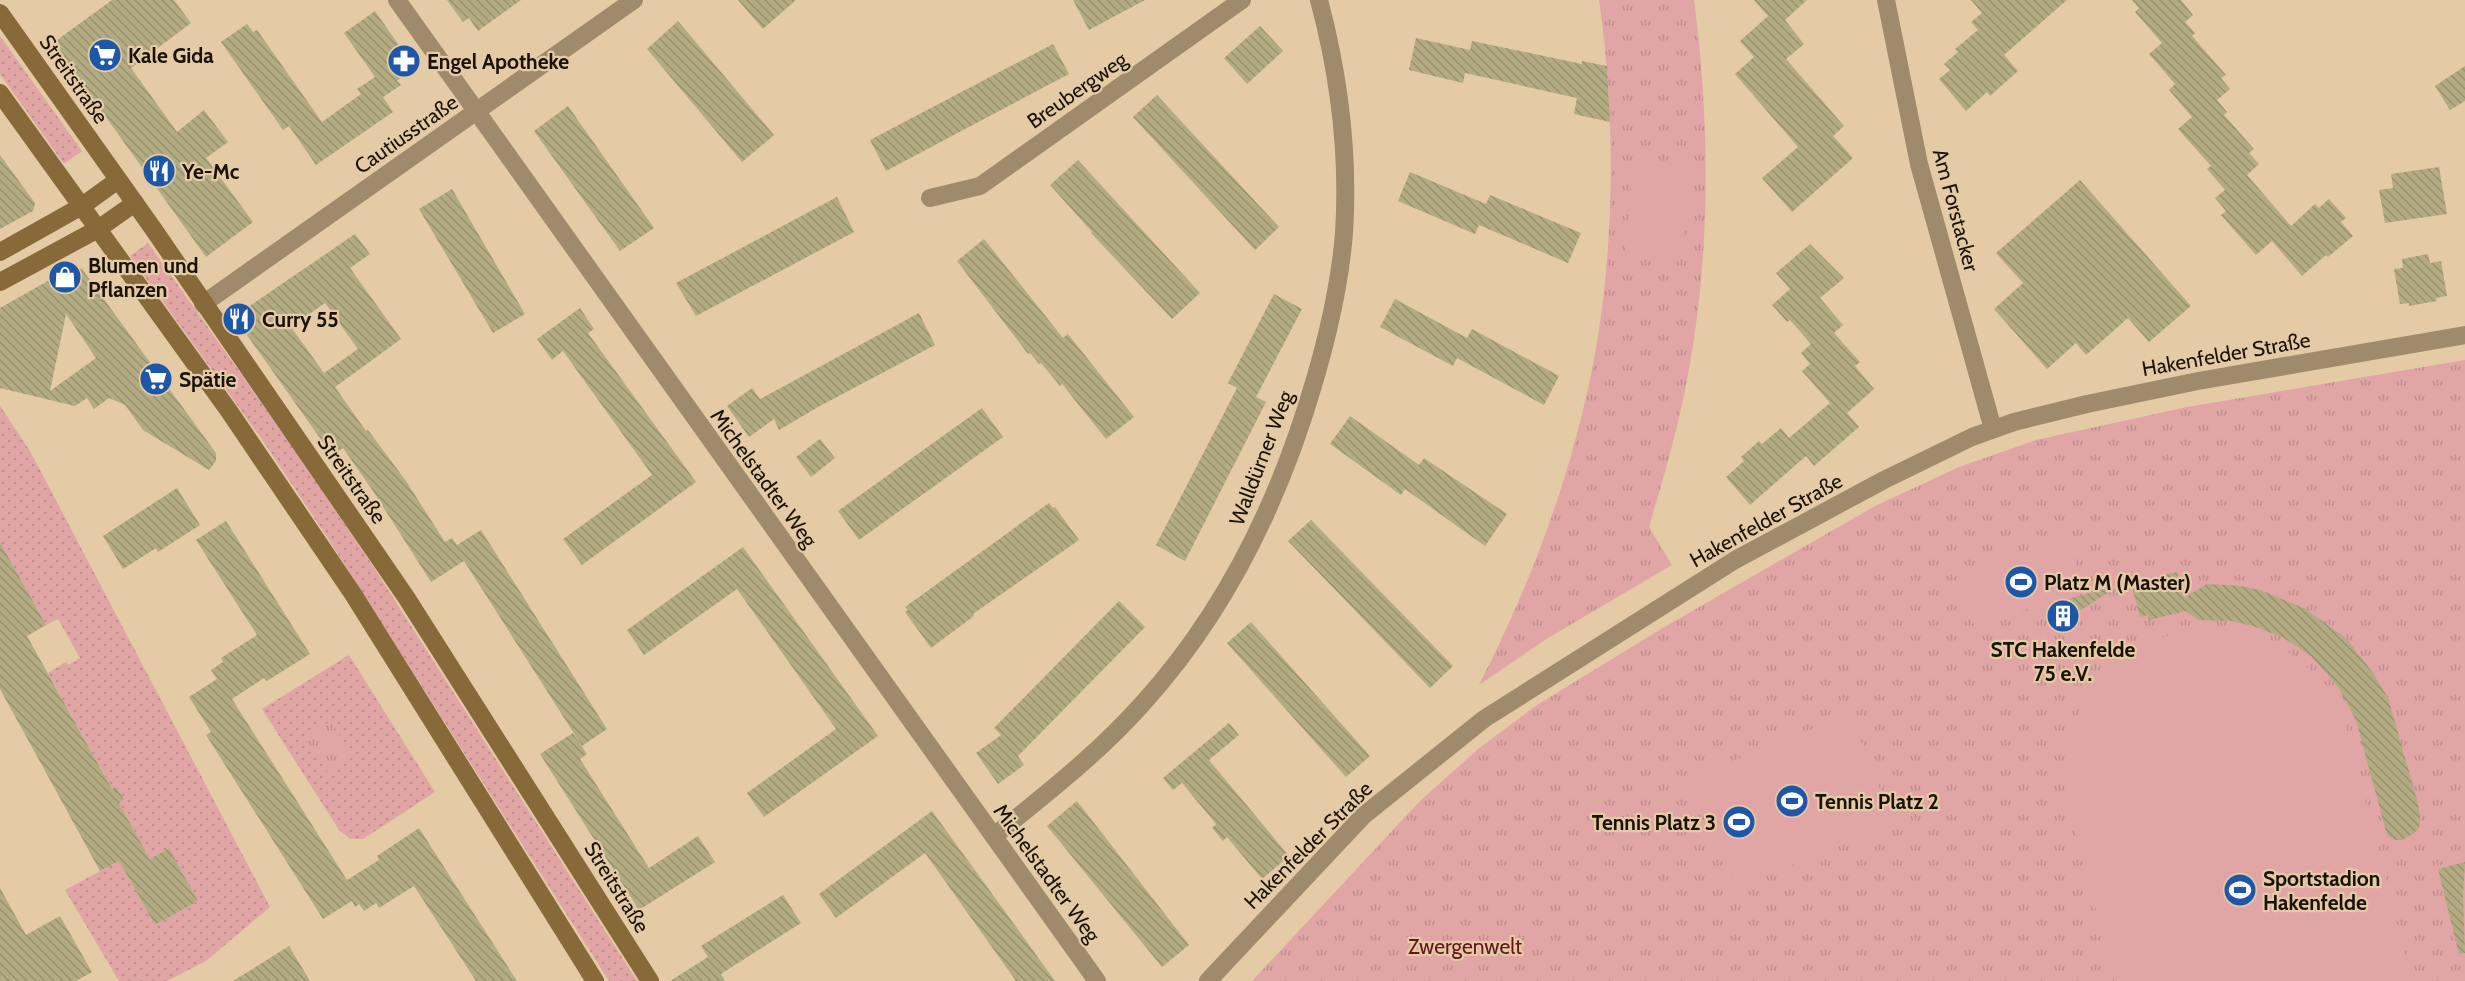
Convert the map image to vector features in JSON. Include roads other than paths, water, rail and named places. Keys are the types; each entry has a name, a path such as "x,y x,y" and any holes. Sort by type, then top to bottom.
{"main road":[{"name":"Streitstraße","path":"0,13 135,203 406,597 650,981"},
{"path":"0,93 229,411 353,594 596,981"},
{"path":"0,252 82,206 118,180"},
{"path":"0,282 98,229 135,203"}],"street":[{"name":"Michelstadter Weg","path":"397,0 1097,981"},
{"name":"Cautiusstraße","path":"203,304 634,0"},
{"name":"Breubergweg","path":"930,198 980,186 1242,0"},
{"name":"Walldürner Weg","path":"994,836 1089,758 1144,702 1171,670 1224,594 1248,553 1288,463 1328,332 1344,234 1344,149 1331,56 1319,0"},
{"name":"Am Forstacker","path":"1886,0 1919,164 1993,429"},
{"name":"Hakenfelder Straße","path":"1208,981 1363,816 1484,719 1735,560 1884,480 1993,429 2087,404 2465,335"}],"place":[{"name":"Kale Gida","path":"105,55"},
{"name":"Engel Apotheke","path":"404,61"},
{"name":"Ye-Mc","path":"159,171"},
{"name":"Blumen und Pflanzen","path":"65,277"},
{"name":"Curry 55","path":"239,319"},
{"name":"Spätie","path":"156,379"},
{"name":"Platz M (Master)","path":"2021,582"},
{"name":"STC Hakenfelde 75 e.V.","path":"2063,616"},
{"name":"Tennis Platz 2","path":"1792,801"},
{"name":"Tennis Platz 3","path":"1739,822"},
{"name":"Sportstadion Hakenfelde","path":"2240,890"}],"park label":[{"name":"Zwergenwelt","path":"1465,946"}]}
